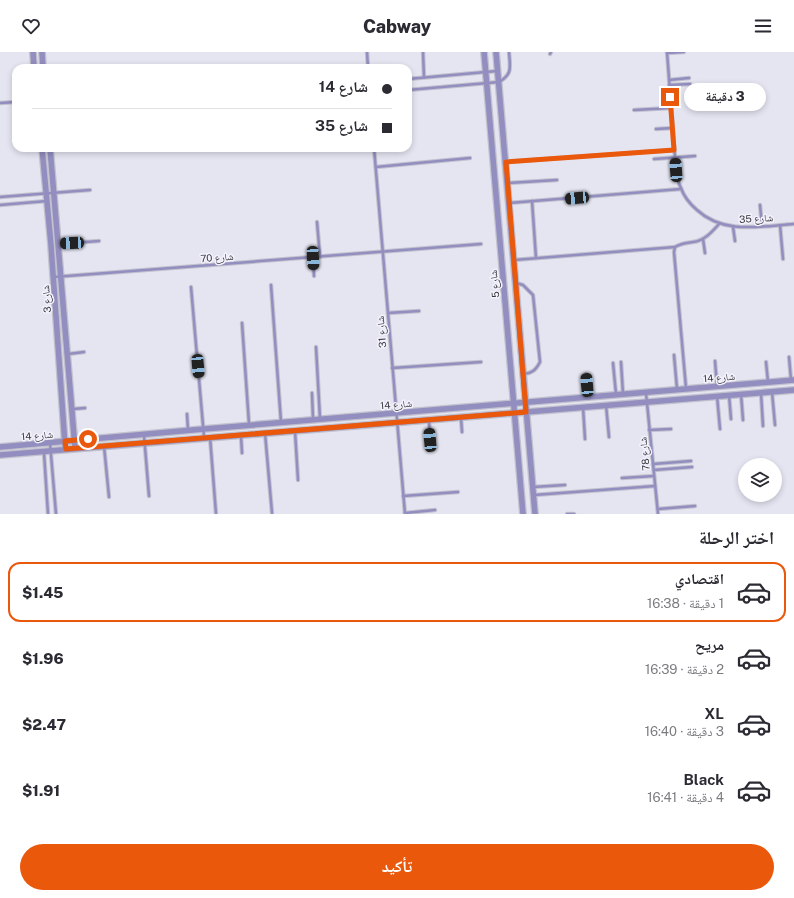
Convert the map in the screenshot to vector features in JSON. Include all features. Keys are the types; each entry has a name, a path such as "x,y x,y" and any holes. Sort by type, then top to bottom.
{"street":[{"path":"33,52 34,64"},
{"path":"42,52 44,64"},
{"name":"شارع 5","path":"484,52 523,514"},
{"path":"496,52 535,514"},
{"name":"شارع 3","path":"42,152 47,193 66,449"},
{"name":"شارع 3","path":"50,152 62,276 75,448"},
{"name":"شارع 14","path":"0,447 792,380"},
{"name":"شارع 14","path":"0,455 794,390"}],"lane":[{"path":"367,52 368,64"},
{"path":"423,52 424,77"},
{"path":"412,90 499,82 506,78 510,71 509,52"},
{"path":"667,53 684,52"},
{"name":"شارع 35","path":"667,53 676,170 681,189 690,204 703,216 719,224 733,227 794,224"},
{"path":"412,78 498,71"},
{"path":"669,80 689,78"},
{"path":"669,85 690,84"},
{"path":"0,103 12,102"},
{"path":"634,110 671,108"},
{"path":"656,129 673,128"},
{"path":"506,162 674,150"},
{"name":"شارع 31","path":"374,152 405,513"},
{"path":"654,160 695,156"},
{"path":"376,167 470,158"},
{"path":"507,182 557,180"},
{"path":"509,203 681,189"},
{"path":"0,197 90,190"},
{"path":"0,205 47,200"},
{"path":"532,201 536,258"},
{"path":"760,206 762,226"},
{"path":"317,222 320,257"},
{"path":"514,260 675,247 680,243 695,242 703,239 719,224"},
{"path":"780,225 783,259"},
{"path":"733,227 735,241"},
{"path":"703,239 705,253"},
{"path":"51,245 100,241"},
{"name":"شارع 70","path":"53,277 480,244"},
{"path":"675,247 674,252 686,389"},
{"path":"313,258 314,276"},
{"path":"516,282 523,285 533,295 540,362 537,369 531,373 523,374"},
{"path":"271,285 281,423"},
{"path":"191,287 204,429 207,437 216,514"},
{"path":"388,313 419,311"},
{"path":"242,323 250,425"},
{"path":"316,347 317,420"},
{"path":"68,354 84,352"},
{"path":"674,355 677,390"},
{"path":"789,357 792,380"},
{"path":"715,361 717,386"},
{"path":"392,368 481,362"},
{"path":"621,362 623,394"},
{"path":"766,362 768,382"},
{"path":"613,363 616,395"},
{"path":"586,374 588,397"},
{"name":"شارع 78","path":"646,392 658,514"},
{"path":"772,392 775,425"},
{"path":"312,393 317,420"},
{"path":"761,393 763,426"},
{"path":"741,394 743,420"},
{"path":"729,395 731,419"},
{"path":"717,396 720,430"},
{"path":"606,405 609,437"},
{"path":"583,407 585,438"},
{"path":"72,409 84,408"},
{"path":"187,414 188,430"},
{"path":"461,417 462,432"},
{"path":"429,420 430,440"},
{"path":"650,430 671,429"},
{"path":"295,431 298,480"},
{"path":"265,433 272,513"},
{"path":"144,434 149,496"},
{"path":"241,435 242,453"},
{"path":"50,442 56,514"},
{"path":"104,446 109,497"},
{"path":"44,452 48,514"},
{"path":"653,464 691,461"},
{"path":"654,470 692,467"},
{"path":"622,478 654,476"},
{"path":"533,487 564,485"},
{"path":"533,495 655,486"},
{"path":"403,496 458,492"},
{"path":"658,509 695,506"},
{"path":"405,513 435,510"},
{"path":"567,514 574,514"}],"route":[{"path":"88,439 65,441 66,449 526,412 506,162 674,150 670,97"}]}
